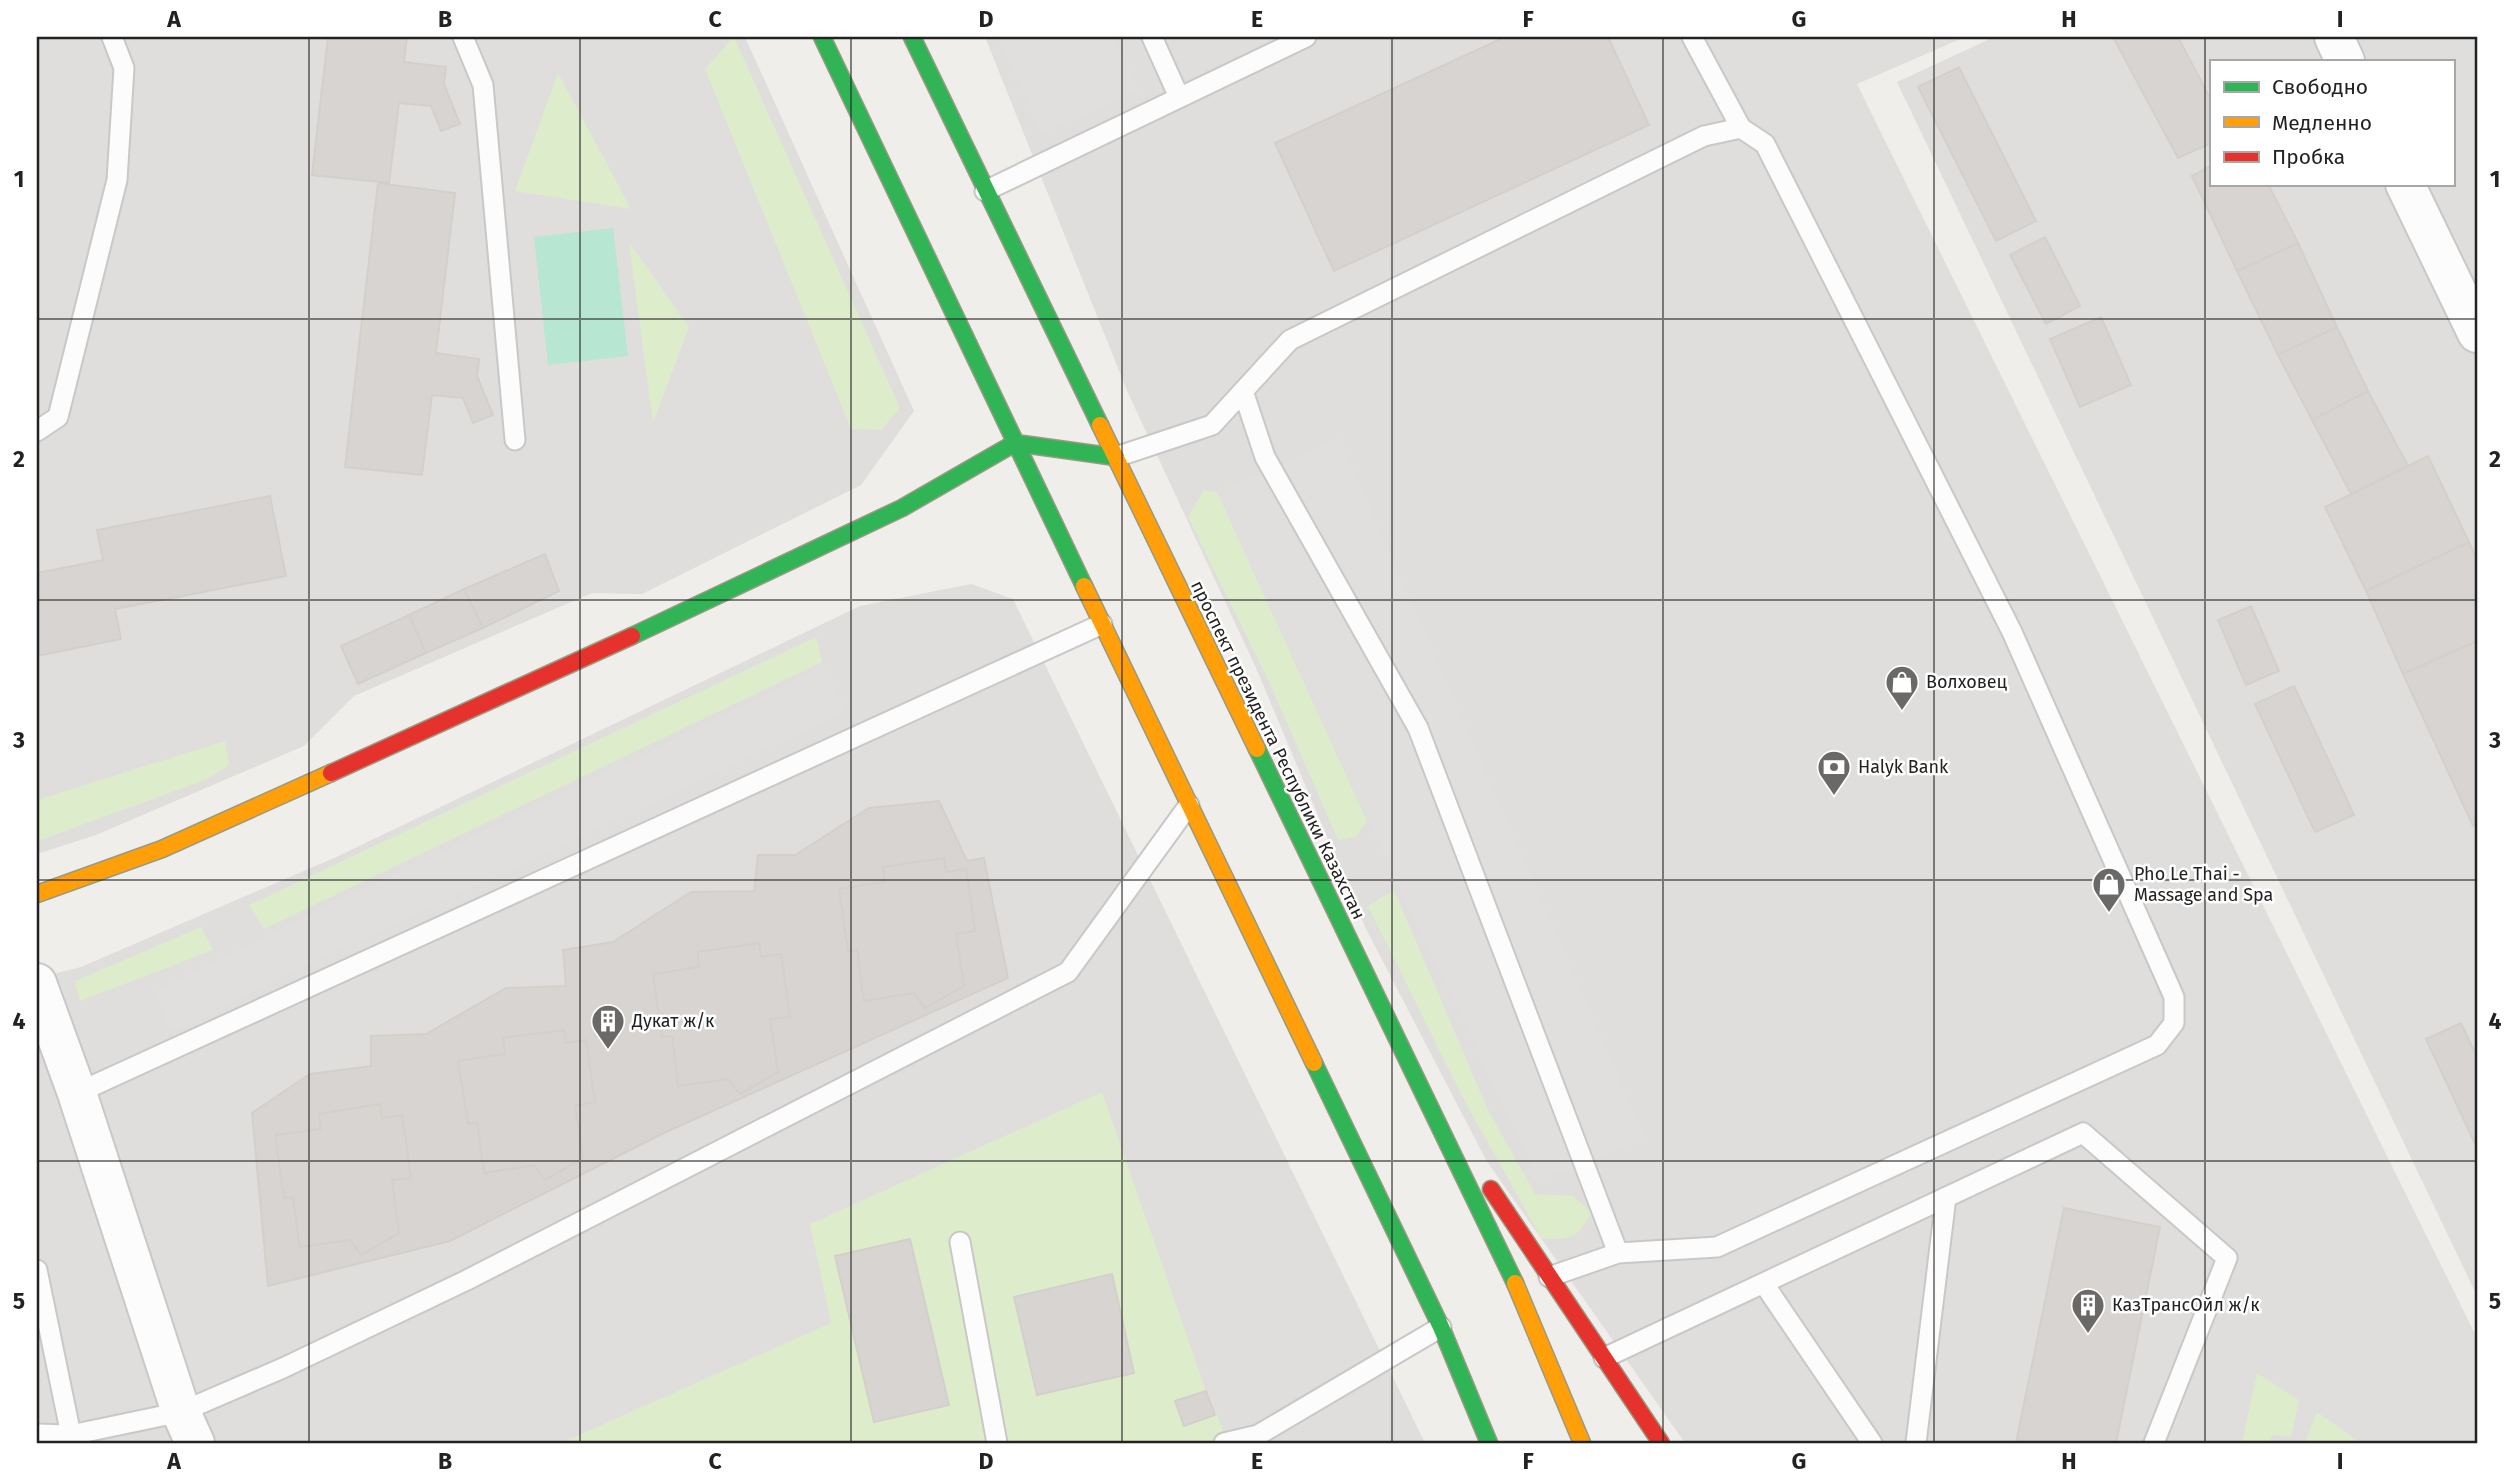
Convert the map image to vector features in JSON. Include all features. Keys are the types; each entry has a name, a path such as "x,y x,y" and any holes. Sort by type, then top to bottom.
{"main road":[{"path":"822,37 1441,1327 1489,1443"},
{"name":"проспект президента Республики Казахстан","path":"912,37 1406,1059"},
{"path":"37,894 162,849 548,676 902,508 1015,443 1116,457"},
{"path":"1406,1059 1661,1443"},
{"path":"1406,1059 1522,1299 1582,1443"}],"street":[{"path":"2334,37 2346,60"},
{"path":"2406,186 2477,333"},
{"path":"37,982 77,1093 188,1428"}],"lane":[{"path":"37,431 58,417 117,180 124,68 112,37"},
{"path":"463,37 483,85 515,440"},
{"path":"1152,37 1180,97"},
{"path":"985,191 1306,37"},
{"path":"1549,1277 1618,1253 1717,1247 2157,1045 2174,1023 2174,997 2012,632 1765,144 1741,128 1692,37"},
{"path":"1116,457 1212,425 1290,341 1704,135 1741,128"},
{"path":"1244,391 1265,457 1418,728 1618,1253"},
{"path":"77,1093 1102,624"},
{"path":"37,1434 71,1435 188,1428 283,1368 467,1280 1068,972 1189,805"},
{"path":"1604,1357 2083,1133 2227,1258 2154,1443"},
{"path":"1916,1443 1946,1197"},
{"path":"960,1242 997,1443"},
{"path":"37,1270 71,1435"},
{"path":"1764,1284 1872,1443"},
{"path":"1224,1443 1258,1436 1441,1327"}],"shaded area":[{"path":"37,37 745,37 914,411 861,485 642,594 592,593 354,696 304,746 96,835 37,854"},
{"path":"985,37 1965,37 1857,84 2477,1338 2477,1443 1685,1443 1486,1160 1365,927 1256,668 1128,393"},
{"path":"997,37 1114,37 1139,90 1042,134"},
{"path":"1994,37 2477,37 2477,1296 1897,82"},
{"path":"1340,438 1646,1139 1539,1180 1378,842 1217,492"},
{"path":"971,584 1013,599 1425,1443 37,1443 37,978 81,967 334,858 860,606"},
{"path":"826,666 846,711 169,1031 156,990"}],"green space":[{"path":"734,37 900,408 881,430 851,429 705,69"},
{"path":"558,73 631,209 515,191"},
{"path":"613,228 628,356 548,365 534,237"},
{"path":"629,242 689,327 653,423"},
{"path":"1204,490 1217,492 1367,821 1356,837 1338,840 1271,686 1188,517"},
{"path":"816,637 822,662 264,929 249,905"},
{"path":"225,741 229,765 205,780 37,841 37,800"},
{"path":"1394,890 1488,1110 1535,1194 1573,1196 1591,1212 1582,1228 1572,1236 1542,1239 1464,1100 1368,906"},
{"path":"201,927 213,950 80,1001 75,981"},
{"path":"1102,1092 1206,1391 1229,1443 561,1443 831,1323 810,1224"},
{"path":"2257,1373 2299,1400 2291,1437 2272,1435 2269,1443 2242,1443"},
{"path":"2317,1412 2361,1443 2312,1443 2306,1439"}],"building":[{"path":"328,37 407,37 404,62 446,67 444,84 460,124 441,131 431,106 399,103 389,183 312,175"},
{"path":"1505,37 1608,37 1649,125 1334,271 1275,143"},
{"path":"2113,37 2178,37 2210,98 2210,143 2178,158"},
{"path":"1959,67 2036,221 1996,241 1918,87"},
{"path":"2210,167 2210,186 2269,186 2298,243 2237,271 2192,176"},
{"path":"378,183 455,193 436,353 479,359 477,376 493,415 473,423 463,398 432,395 422,475 345,467"},
{"path":"2045,237 2080,306 2046,324 2010,255"},
{"path":"2298,243 2337,327 2278,355 2237,271"},
{"path":"2101,317 2131,385 2080,407 2050,339"},
{"path":"2337,327 2368,391 2312,420 2278,355"},
{"path":"2368,391 2408,466 2351,494 2312,420"},
{"path":"2428,456 2469,542 2366,591 2325,507"},
{"path":"270,496 286,576 115,609 121,639 37,656 37,573 103,560 97,530"},
{"path":"2469,542 2477,560 2477,641 2403,674 2366,591"},
{"path":"545,554 559,591 483,628 464,589"},
{"path":"464,589 483,628 426,653 409,615"},
{"path":"2251,606 2279,671 2246,685 2218,620"},
{"path":"409,615 426,653 358,684 341,646"},
{"path":"2477,641 2477,824 2473,826 2403,674"},
{"path":"2294,686 2354,815 2315,832 2255,704"},
{"name":"Дукат ж/к","path":"939,801 967,861 984,858 1008,978 664,1133 450,1241 268,1286 252,1113 310,1074 371,1066 371,1036 426,1034 506,988 566,986 563,950 613,942 691,892 754,891 758,855 795,855 869,808"},
{"path":"944,858 946,872 966,869 975,931 956,934 964,986 925,1008 914,993 864,1001 857,950 848,951 839,889 885,882 883,867"},
{"path":"759,943 761,957 781,954 790,1017 770,1019 778,1072 740,1094 728,1079 678,1086 672,1036 662,1037 653,974 699,967 698,952"},
{"path":"2461,1023 2477,1057 2477,1148 2426,1039"},
{"path":"564,1030 566,1043 586,1040 595,1102 575,1106 583,1158 545,1180 534,1165 484,1173 477,1122 468,1124 458,1061 505,1054 503,1038"},
{"path":"380,1104 382,1118 402,1115 411,1178 392,1180 399,1233 361,1255 350,1240 300,1247 293,1197 284,1198 275,1135 321,1129 319,1114"},
{"name":"КазТрансОйл ж/к","path":"2064,1208 2160,1227 2116,1443 2016,1443"},
{"path":"910,1239 949,1405 874,1422 835,1256"},
{"path":"1112,1274 1134,1373 1037,1395 1014,1297"},
{"path":"1206,1391 1215,1415 1184,1426 1175,1401"}],"traffic: fast":[{"path":"822,37 1084,586"},
{"path":"912,37 1100,425"},
{"path":"632,636 902,508 1015,443 1116,457"},
{"path":"1257,749 1515,1283"},
{"path":"1314,1063 1441,1327 1489,1443"}],"traffic: slow":[{"path":"1100,425 1257,749"},
{"path":"1084,586 1314,1063"},
{"path":"37,894 162,849 331,773"},
{"path":"1515,1283 1582,1443"}],"traffic: jam":[{"path":"331,773 632,636"},
{"path":"1491,1189 1661,1443"}],"place":[{"name":"Волховец","path":"1902,712"},
{"name":"Halyk Bank","path":"1834,797"},
{"name":"Pho Le Thai - Massage and Spa","path":"2109,914"},
{"name":"Дукат ж/к","path":"608,1051"},
{"name":"КазТрансОйл ж/к","path":"2088,1335"}]}
